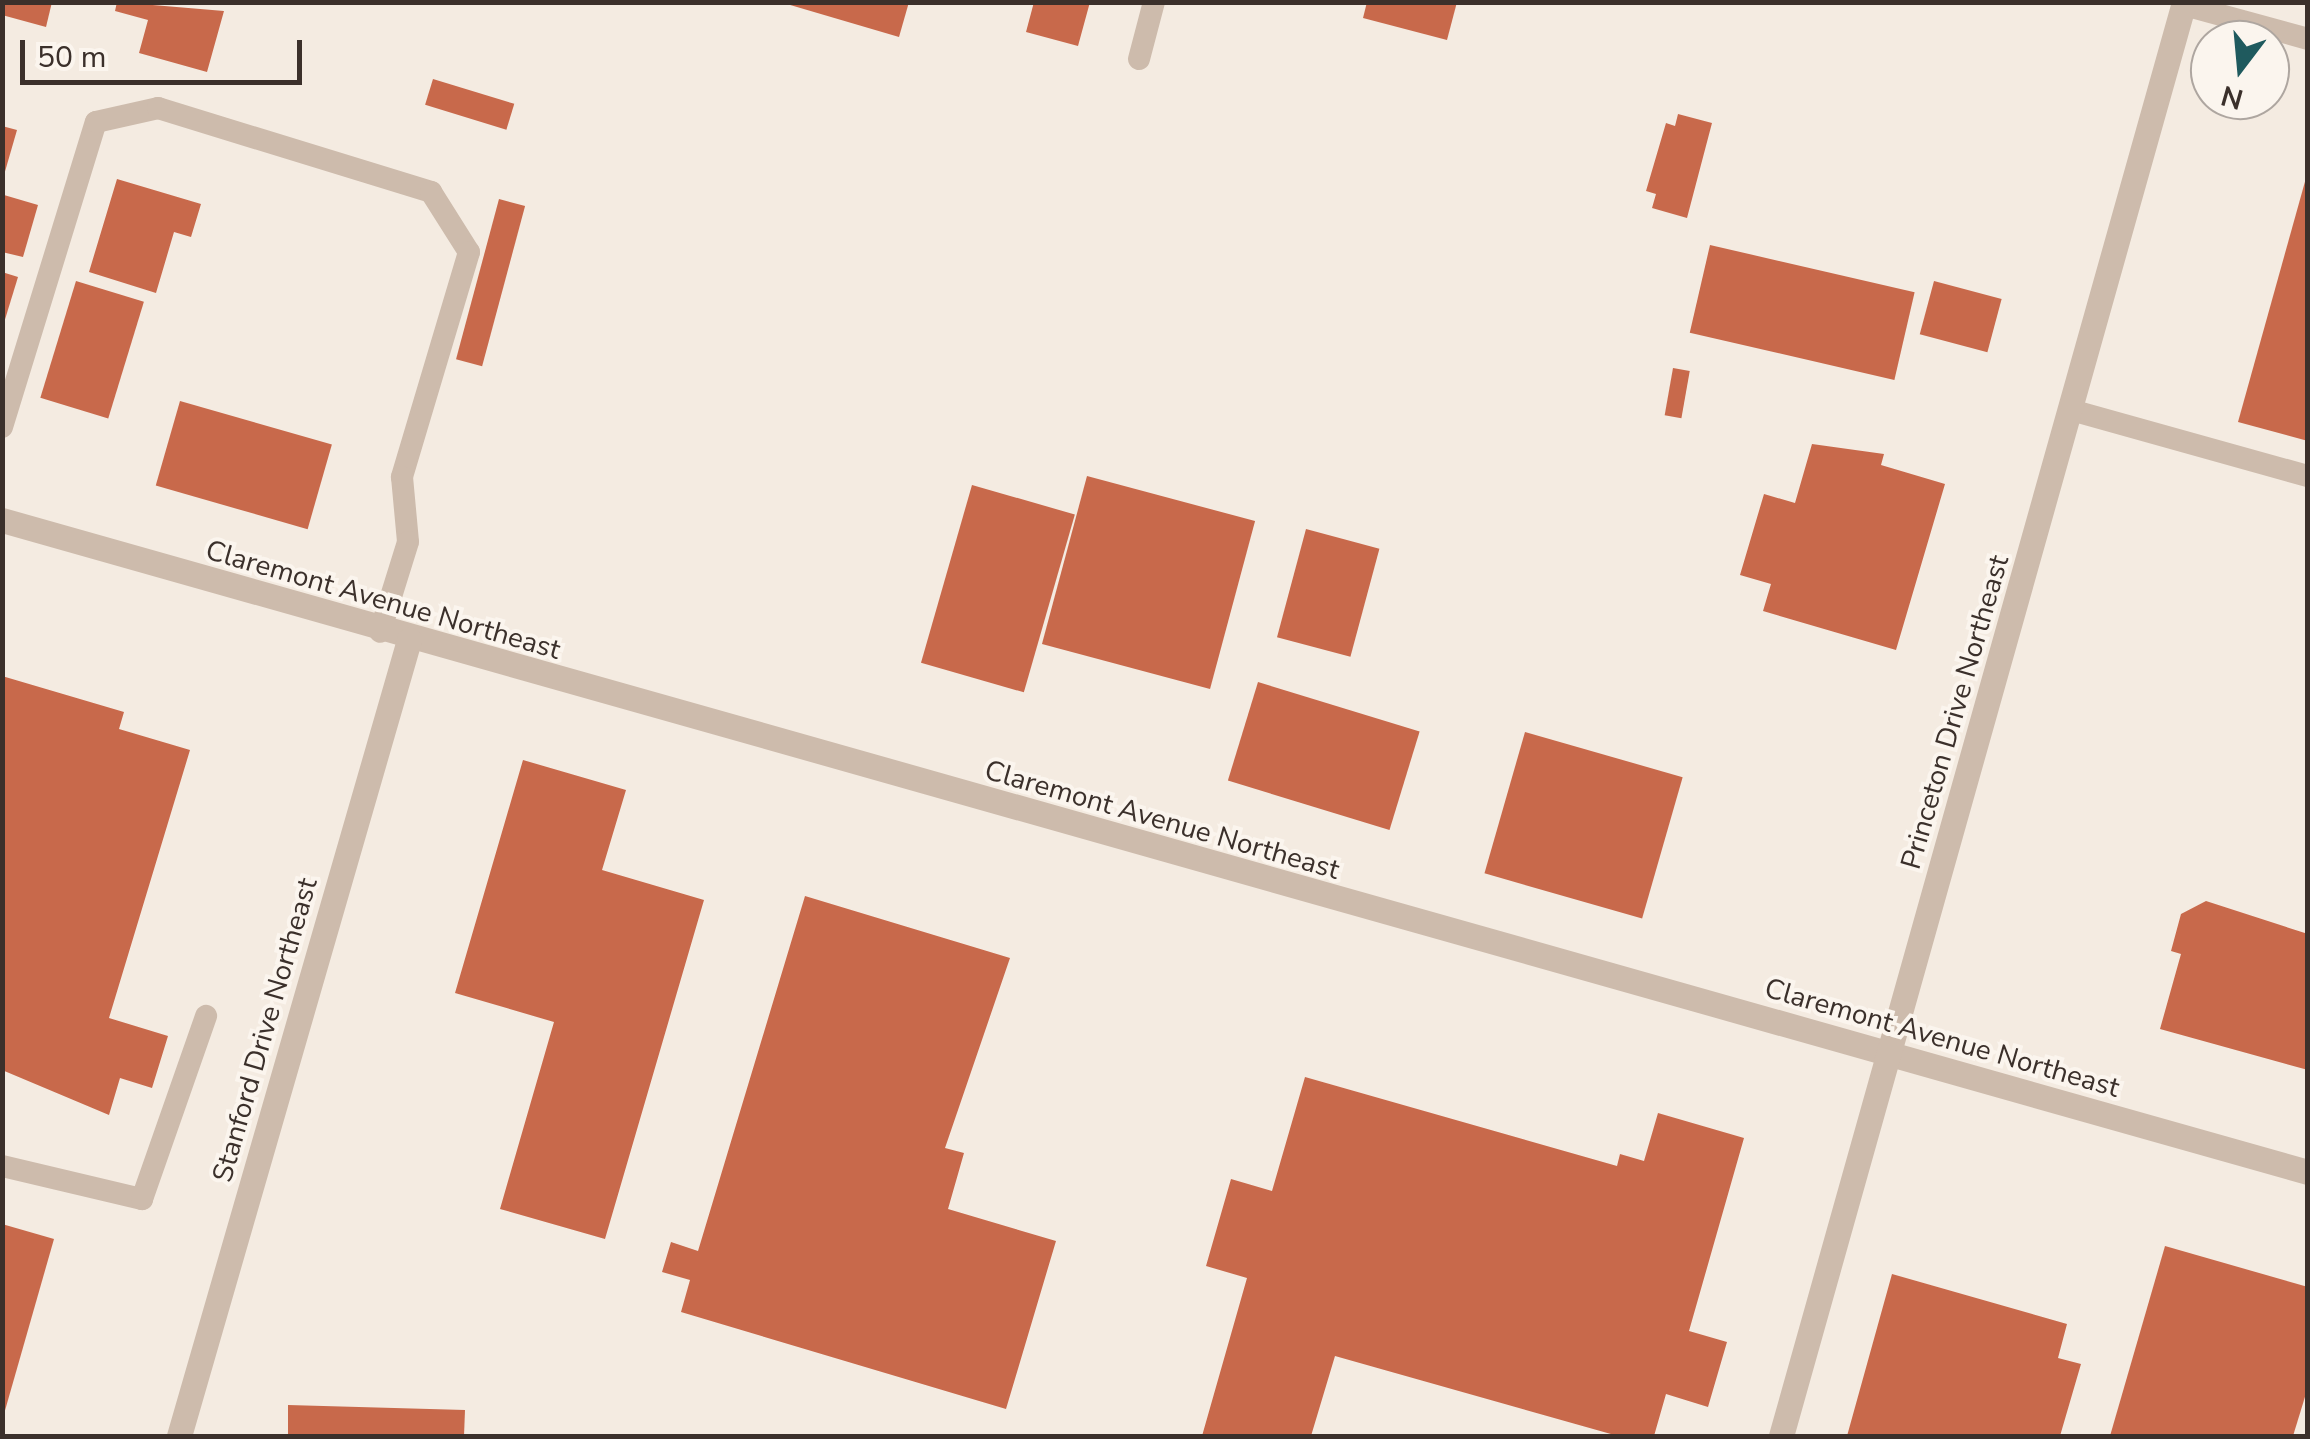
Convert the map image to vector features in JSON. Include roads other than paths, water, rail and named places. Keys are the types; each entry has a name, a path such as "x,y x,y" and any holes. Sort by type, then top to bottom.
{"street":[{"name":"Princeton Drive Northeast","path":"1781,1436 1892,1055 2184,4"},
{"name":"Claremont Avenue Northeast","path":"2,520 380,632 2308,1172"},
{"name":"Stanford Drive Northeast","path":"180,1436 409,640"}],"lane":[{"path":"1139,60 1154,2"},
{"path":"2184,4 2308,39"},
{"path":"2,427 96,122 158,108 432,192 469,252 402,477 408,542 380,632"},
{"path":"2071,410 2308,476"},
{"path":"2,1166 142,1199 206,1016"}]}
